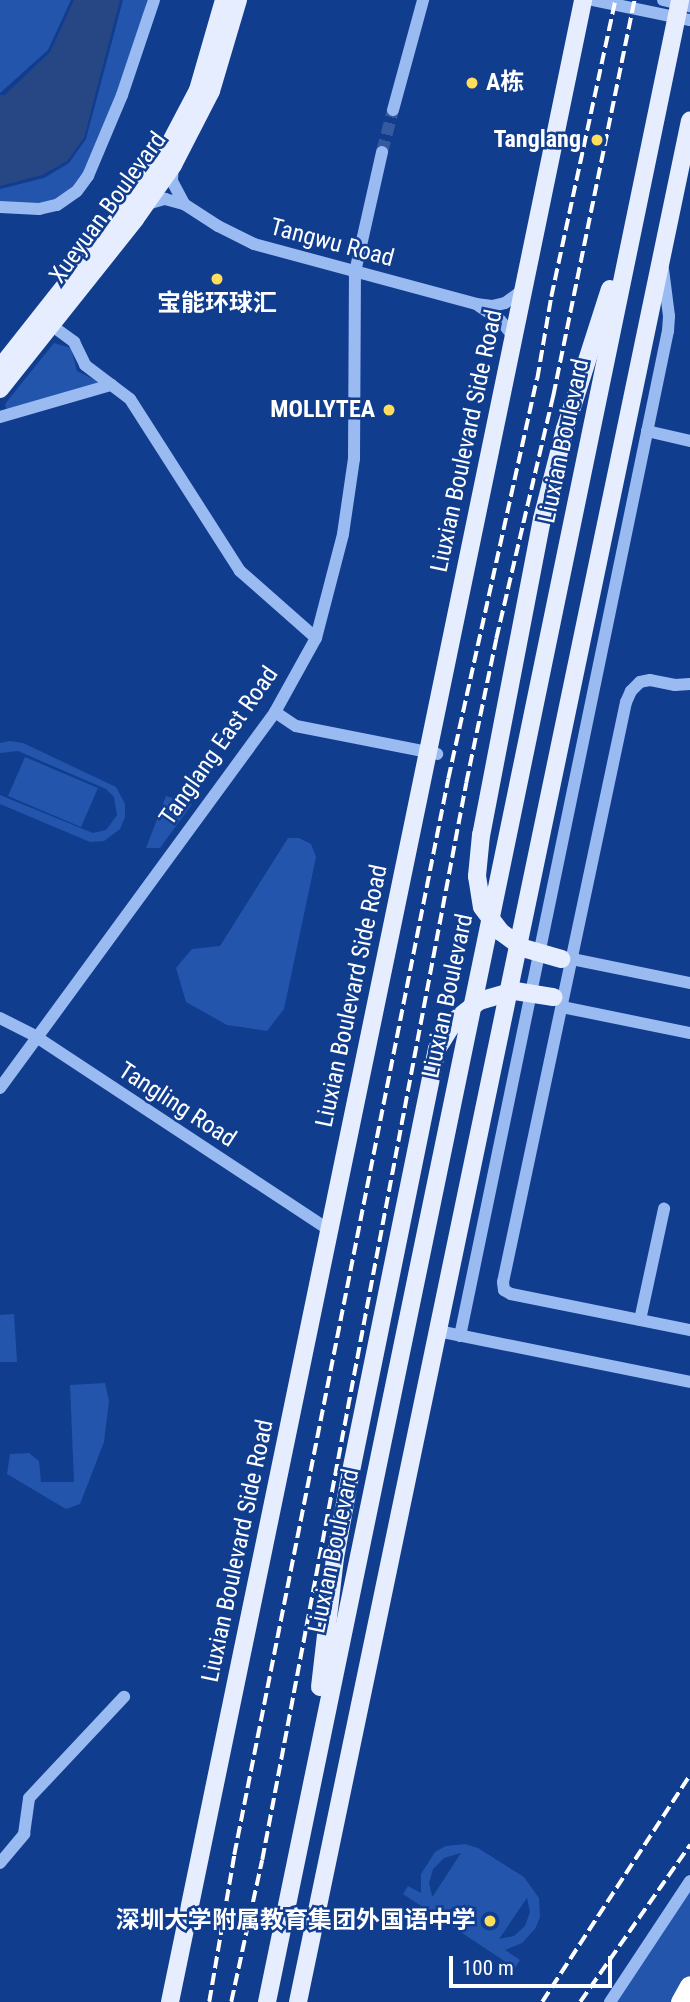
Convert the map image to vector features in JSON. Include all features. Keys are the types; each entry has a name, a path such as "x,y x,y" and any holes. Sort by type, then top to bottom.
{"main road":[{"name":"Xueyuan Boulevard","path":"0,368 124,211 166,151 198,90 224,0"},
{"name":"Xueyuan Boulevard","path":"0,389 147,204 173,165 211,92 238,0"},
{"name":"Liuxian Boulevard Side Road","path":"170,2002 329,1230 432,753 583,0"},
{"path":"180,2002 432,753 592,0"},
{"name":"Liuxian Boulevard","path":"267,2002 680,8"},
{"path":"298,2002 690,120"},
{"path":"568,960 523,948 501,932 482,907 477,876 481,835 542,519 562,438 641,188"},
{"path":"310,1790 330,1595 350,1476 438,1049 454,1020 479,1000 515,991 560,1001"}],"street":[{"path":"0,207 39,209 57,205 77,191 88,176 140,48 154,0"},
{"path":"393,110 423,0"},
{"path":"592,0 680,8"},
{"name":"Tanglang East Road","path":"0,1087 275,712 316,638 338,556 354,459 355,272 382,152"},
{"path":"173,165 172,181 184,204"},
{"path":"147,204 165,200 184,204"},
{"name":"Tangwu Road","path":"184,204 218,226 254,244 476,304 492,306 505,303 523,290"},
{"path":"460,1336 669,316 661,255"},
{"name":"Tangwu Road","path":"476,304 500,320 514,337"},
{"path":"51,325 74,342 85,365 130,399 240,571 316,638"},
{"path":"0,417 111,384"},
{"path":"647,431 690,440"},
{"path":"690,684 675,685 650,680 640,682 631,691 568,960 504,1290 511,1294 690,1331"},
{"path":"275,712 296,726 432,753"},
{"path":"568,960 690,983"},
{"path":"560,1001 690,1033"},
{"name":"Tangling Road","path":"0,1018 35,1036 329,1230"},
{"path":"640,1320 664,1209"},
{"path":"438,1331 690,1382"},
{"path":"0,1863 23,1834 29,1798 124,1697"},
{"path":"610,2002 690,1881"}],"shaded area":[{"path":"0,0 71,0 48,50 0,93"},
{"path":"74,0 120,0 84,138 67,161 42,175 0,186 0,95 5,95 50,52"},
{"path":"123,0 147,0 139,35 84,175 65,196 40,205 0,201 0,189 44,178 69,163 86,139"},
{"path":"54,343 71,348 77,371 99,382 7,411 5,404"},
{"path":"0,743 23,743 116,787 125,804 125,817 120,829 104,841 90,842 0,804 0,795 93,833 106,830 117,815 114,797 106,789 18,751 0,753"},
{"path":"25,757 98,788 81,827 8,796"},
{"path":"166,796 192,804 160,848 146,848"},
{"path":"288,838 299,838 311,844 316,857 284,1009 267,1031 227,1025 186,1002 176,968 192,949 220,946"},
{"path":"14,1314 17,1362 0,1362 0,1315"},
{"path":"105,1383 109,1401 104,1442 80,1504 66,1509 7,1474 10,1454 29,1453 39,1461 41,1482 74,1482 70,1385"},
{"path":"465,1844 478,1848 524,1877 539,1898 540,1917 535,1929 522,1943 505,1950 520,1960 515,1968 403,1894 408,1886 421,1893 421,1874 435,1852 446,1846","holes":["461,1853 433,1896 432,1896 429,1883 433,1869 444,1858","527,1898 530,1912 525,1926 514,1936 499,1939"]},
{"path":"690,1887 690,2002 616,2002"}],"tunnel":[{"path":"382,152 393,110"}],"railway":[{"path":"209,2002 234,1855 448,779 537,379 551,297 615,0"},
{"path":"231,2002 262,1860 466,783 496,639 553,396 634,0"},
{"path":"542,2002 690,1775"},
{"path":"580,2002 690,1845"}],"place":[{"name":"A栋","path":"472,83"},
{"name":"Tanglang","path":"597,140"},
{"name":"宝能环球汇","path":"217,279"},
{"name":"MOLLYTEA","path":"389,410"},
{"name":"深圳大学附属教育集团外国语中学","path":"490,1921"}]}
